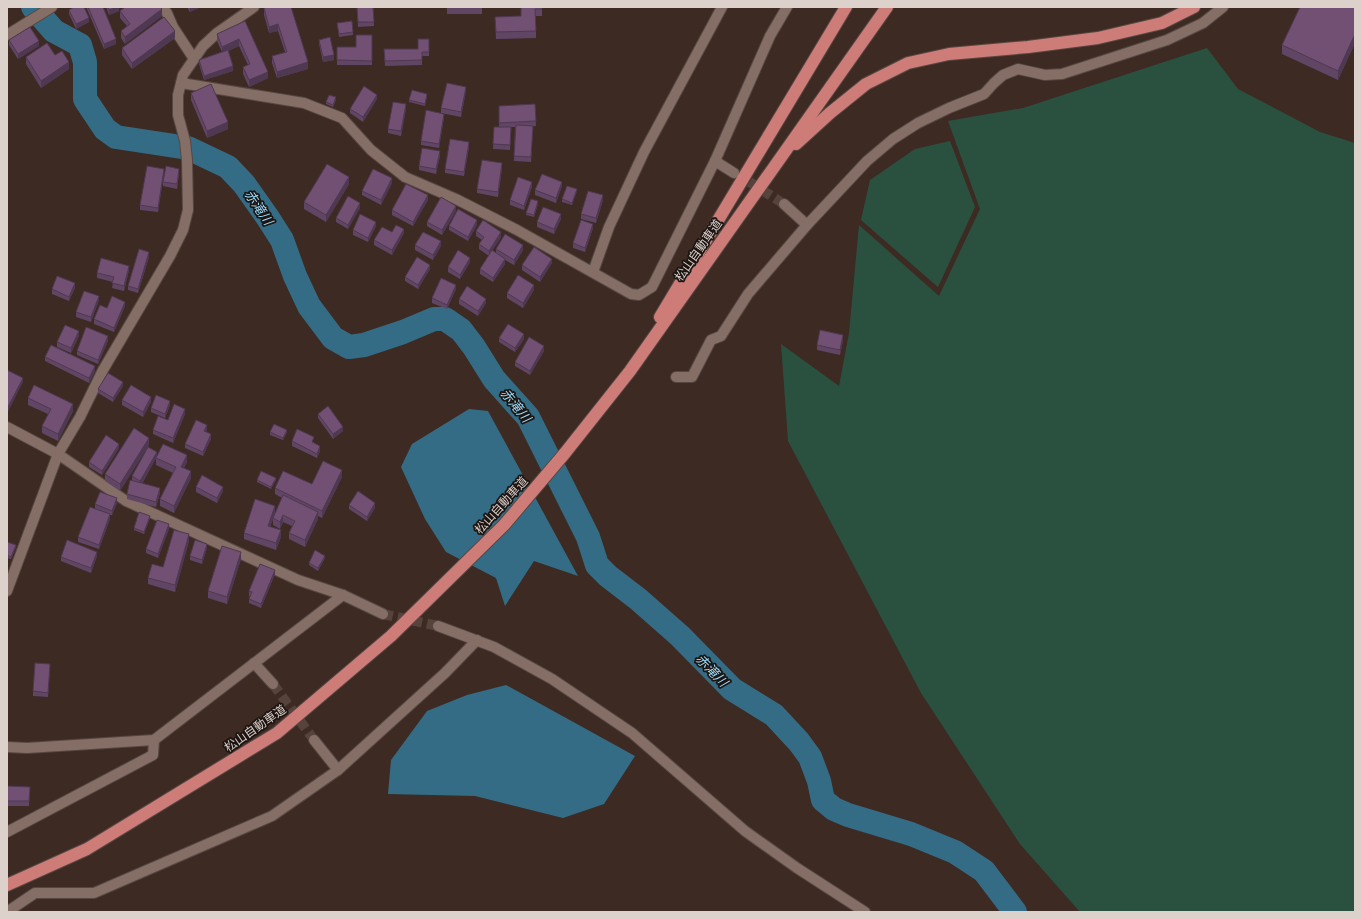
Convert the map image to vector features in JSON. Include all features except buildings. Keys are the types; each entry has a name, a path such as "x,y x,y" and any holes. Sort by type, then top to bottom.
{"highway":[{"path":"619,385 846,7"},
{"name":"松山自動車道","path":"7,885 87,849 277,733 391,636 446,583 504,525 565,453 619,385 887,7"},
{"path":"777,162 830,113 866,84 908,63 949,54 1098,38 1162,23 1194,7"}],"street":[{"path":"162,7 194,59"},
{"path":"7,591 58,454 80,417 104,370 170,256 183,230 188,210 187,160 185,141 178,115 178,95 183,75 203,46 217,33 254,7"},
{"path":"593,272 609,227 644,152 722,7"},
{"path":"181,83 304,103 342,118 371,150 405,177 463,202 631,294 639,295 652,287 715,162 770,36 787,7"},
{"path":"676,377 692,377 711,340 721,336 748,294 807,225 867,161 893,139 918,123 949,108 984,94 1003,75 1018,69 1045,75 1062,74 1167,40 1203,23 1223,7"},
{"path":"7,35 49,9"},
{"path":"715,162 734,173"},
{"path":"784,204 807,225"},
{"path":"7,427 58,454 126,501 298,580 343,595 384,614"},
{"path":"7,747 27,748 154,740 343,595"},
{"path":"438,626 494,647 552,679 632,733 745,831 797,868 865,912"},
{"path":"7,912 35,893 94,893 272,816 338,770 446,673 477,640"},
{"path":"254,663 273,684"},
{"path":"7,832 153,755 154,740"},
{"path":"314,740 338,770"}],"green space":[{"path":"1207,48 1238,89 1320,132 1355,143 1355,912 1080,912 1020,844 921,693 788,441 781,344 839,386 849,333 859,225 939,296 980,209 948,121 1023,108"},
{"path":"950,141 975,207 938,287 861,220 870,180 915,149"}],"water":[{"path":"469,409 488,411 578,576 534,561 505,606 496,578 446,552 425,519 401,467 412,444"},
{"path":"506,685 635,756 604,804 563,818 475,796 388,794 391,760 427,711 467,695"}],"waterway":[{"name":"赤滝川","path":"33,7 54,31 80,45 85,62 85,99 105,129 116,137 188,148 228,167 244,184 282,240 295,276 309,306 333,338 349,347 364,345 403,332 434,319 445,319 461,330 474,347 494,379 528,417 588,537 597,565 608,576 638,599 680,636 732,689 774,715 799,742 810,757 819,781 823,800 834,809 848,815 911,834 955,852 984,871 1015,912"}],"tunnel":[{"path":"737,174 784,204"},
{"path":"383,614 438,626"},
{"path":"273,684 314,740"}]}
